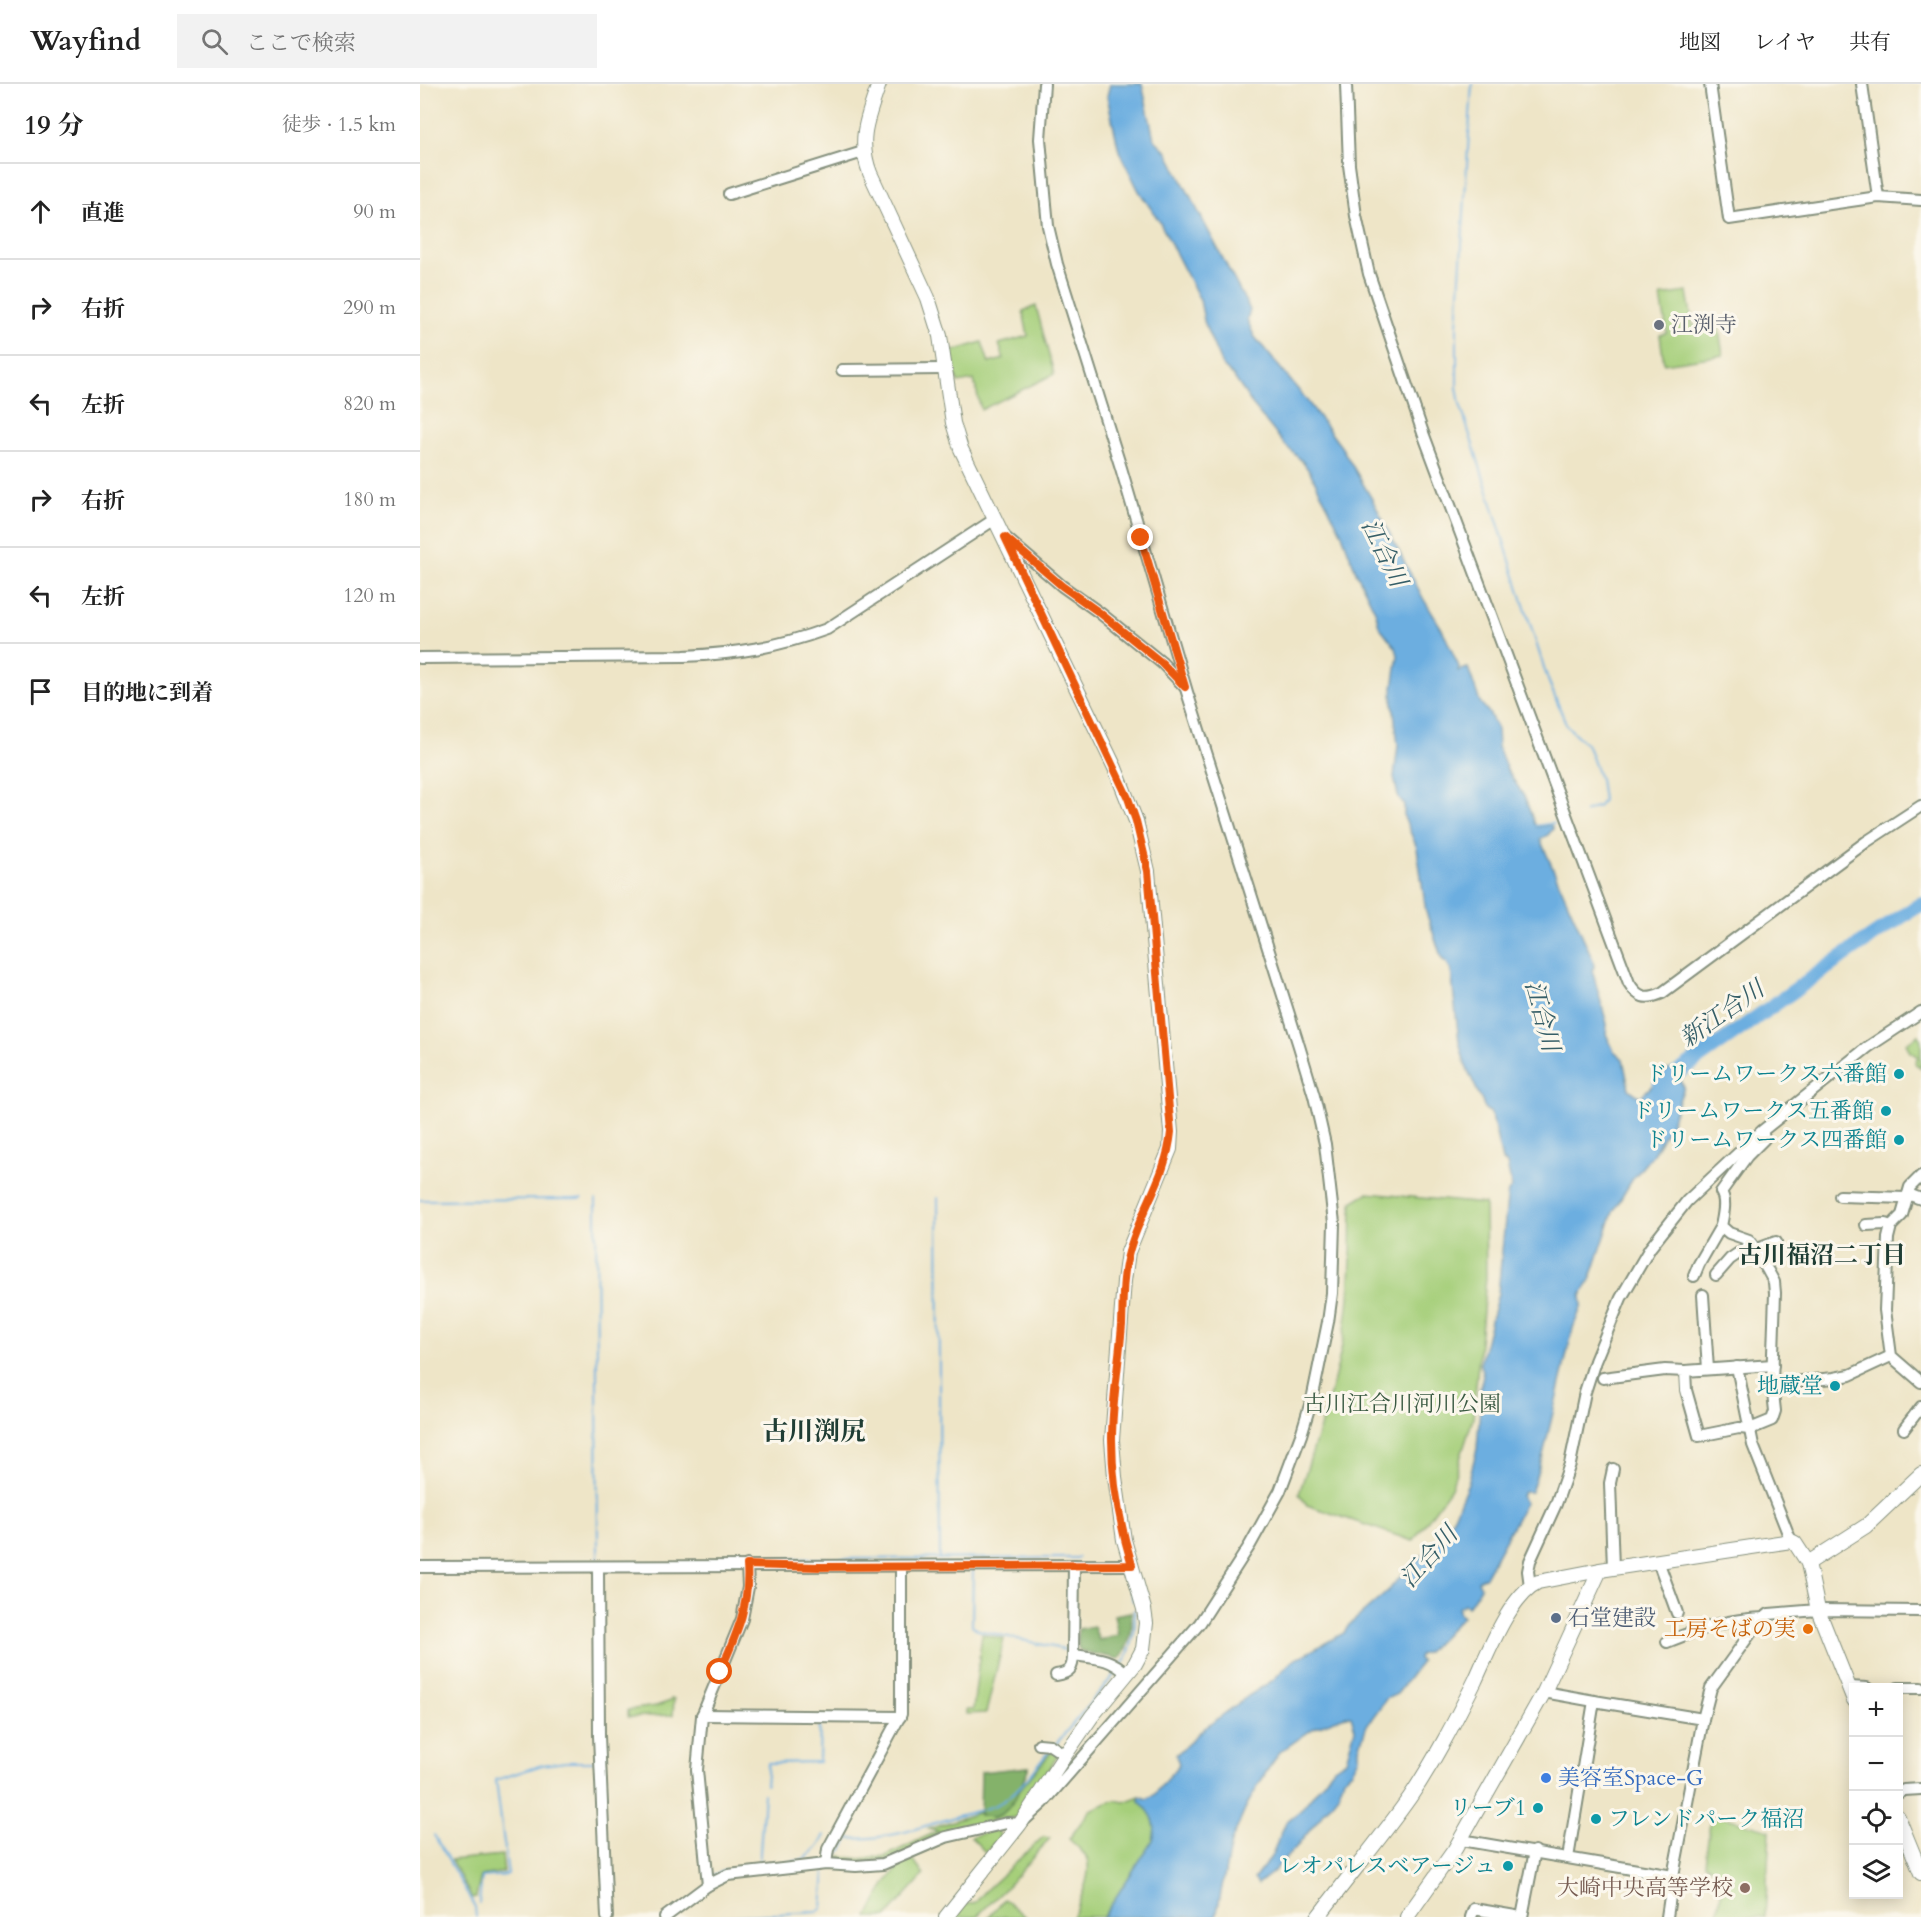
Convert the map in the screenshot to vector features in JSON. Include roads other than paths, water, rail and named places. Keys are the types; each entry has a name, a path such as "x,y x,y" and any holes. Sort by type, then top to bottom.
{"street":[{"path":"879,84 864,135 863,152 870,174 928,298 940,336 953,423 961,449 1128,798 1136,821 1148,871 1171,1132 1170,1149 1155,1191 1146,1203 1128,1252 1112,1440 1124,1540 1144,1609 1146,1623 1143,1649 1135,1664 1123,1670 1092,1716 1058,1750 1020,1824"},
{"path":"946,1917 1020,1824 1044,1802 1200,1623 1250,1545 1280,1491 1301,1435 1313,1395 1332,1293 1334,1223 1325,1144 1299,1046 1185,687 1121,468 1064,290 1048,226 1040,139 1044,84"},
{"path":"1346,84 1349,165 1356,216 1369,274 1423,433 1634,993 1650,998 1662,993 1857,849 1921,806"},
{"path":"1710,84 1729,219 1878,197 1921,201"},
{"path":"1862,84 1878,197"},
{"path":"729,194 863,152"},
{"path":"842,370 944,369"},
{"path":"420,658 684,656 764,649 827,629 995,519"},
{"path":"1005,537 1062,586 1153,656 1185,687"},
{"path":"1530,1586 1528,1571 1530,1561 1556,1504 1570,1464 1594,1361 1621,1298 1650,1248 1681,1208 1762,1131 1868,1047 1921,1012"},
{"path":"1694,1276 1721,1226 1724,1196 1721,1192 1747,1156 1764,1139 1762,1131"},
{"path":"1921,1176 1910,1187 1902,1215 1891,1226 1887,1238 1885,1310 1891,1356 1921,1382"},
{"path":"1840,1196 1907,1196 1921,1199"},
{"path":"1866,1225 1891,1226"},
{"path":"1685,1371 1686,1390 1698,1436 1739,1428 1750,1429 1768,1423 1774,1416 1772,1384 1774,1282 1749,1240 1729,1233 1721,1226"},
{"path":"1716,1275 1730,1259 1754,1246 1776,1242"},
{"path":"1703,1295 1708,1370"},
{"path":"1772,1384 1834,1378 1863,1370 1891,1356"},
{"path":"1603,1378 1665,1370 1708,1370 1773,1365"},
{"path":"1737,1368 1759,1463 1791,1541"},
{"path":"1904,1429 1921,1407"},
{"path":"1407,1917 1461,1840 1544,1692 1607,1569 1610,1483 1613,1468"},
{"path":"1808,1563 1866,1526 1921,1474"},
{"path":"1317,1917 1409,1798 1452,1727 1495,1639 1518,1598 1530,1586 1549,1579 1791,1541 1795,1543 1808,1563 1818,1610 1849,1689"},
{"path":"1658,1561 1677,1613"},
{"path":"708,1885 697,1770 702,1715 742,1619 748,1583 747,1565"},
{"path":"1056,1674 1065,1673 1073,1665 1074,1565"},
{"path":"422,1567 1132,1565"},
{"path":"826,1864 828,1849 896,1717 902,1566"},
{"path":"598,1567 599,1736 608,1917"},
{"path":"1667,1917 1703,1719 1711,1688 1747,1638 1769,1614 1818,1610 1921,1611"},
{"path":"1667,1642 1710,1625 1737,1619 1764,1618"},
{"path":"1073,1655 1123,1670"},
{"path":"1903,1688 1921,1688"},
{"path":"1544,1692 1703,1719"},
{"path":"1568,1858 1594,1701"},
{"path":"702,1715 896,1717"},
{"path":"1039,1744 1058,1750"},
{"path":"1902,1791 1921,1790"},
{"path":"665,1917 708,1885 728,1875 826,1864 856,1866 883,1864 946,1837 1007,1824 1020,1824"},
{"path":"1903,1827 1921,1873"},
{"path":"1461,1840 1673,1876"},
{"path":"1471,1917 1474,1909 1522,1917 1535,1851"}],"water":[{"name":"江合川","path":"1110,84 1142,84 1154,139 1167,152 1250,310 1247,319 1254,336 1342,448 1442,629 1459,667 1458,671 1468,668 1480,702 1497,729 1498,747 1507,770 1524,796 1536,827 1551,825 1553,829 1540,839 1593,960 1592,970 1607,1024 1606,1034 1614,1051 1623,1059 1629,1089 1640,1097 1656,1082 1655,1074 1672,1069 1684,1087 1670,1125 1613,1212 1591,1278 1581,1296 1582,1305 1573,1328 1543,1455 1531,1492 1524,1492 1521,1496 1525,1503 1485,1577 1478,1581 1481,1587 1468,1607 1464,1604 1458,1608 1458,1612 1463,1616 1427,1652 1419,1655 1418,1659 1421,1662 1397,1694 1386,1699 1367,1725 1359,1748 1359,1758 1352,1771 1344,1778 1338,1795 1298,1845 1273,1872 1258,1884 1254,1879 1271,1857 1286,1822 1301,1810 1334,1768 1346,1760 1355,1729 1351,1716 1345,1716 1314,1728 1280,1752 1248,1803 1231,1842 1216,1917 1103,1917 1153,1840 1154,1823 1139,1801 1140,1796 1147,1799 1154,1795 1179,1764 1176,1755 1201,1731 1273,1680 1292,1661 1344,1633 1349,1625 1386,1593 1409,1567 1438,1542 1454,1516 1468,1483 1477,1449 1482,1403 1479,1394 1483,1375 1480,1364 1498,1293 1507,1199 1508,1192 1512,1188 1507,1164 1502,1160 1492,1116 1486,1110 1465,1064 1459,1041 1451,970 1442,959 1426,912 1417,848 1404,817 1404,805 1398,796 1394,777 1398,745 1392,695 1398,655 1396,648 1379,626 1376,613 1356,572 1342,534 1310,472 1285,445 1234,377 1222,365 1205,325 1200,300 1119,151 1107,96"}],"waterway":[{"path":"1472,84 1457,326 1457,387 1460,404 1548,680 1567,726 1588,746 1600,779 1603,800 1599,806 1584,812"},
{"path":"1535,826 1554,823"},
{"name":"新江合川","path":"1660,1085 1921,904"},
{"path":"938,1198 940,1559"},
{"path":"420,1200 582,1199"},
{"path":"596,1200 598,1558"},
{"path":"773,1559 1078,1558"},
{"path":"973,1570 972,1625 978,1630 1066,1650"},
{"path":"1126,1578 1133,1601"},
{"path":"1121,1666 1133,1640 1134,1610"},
{"path":"1056,1744 1118,1670"},
{"path":"766,1785 768,1763 819,1762 820,1718"},
{"path":"837,1853 842,1850 849,1838 876,1838 890,1835 995,1805 1018,1788 1050,1750"},
{"path":"479,1903 482,1877 508,1875 496,1780 542,1765 595,1762"},
{"path":"759,1867 764,1794"},
{"path":"434,1835 475,1907 476,1917"},
{"path":"778,1864 804,1860 818,1847 825,1835"},
{"path":"711,1876 725,1871"},
{"path":"715,1917 817,1912 822,1908 825,1871"}],"place":[{"name":"江渕寺","path":"1659,325"},
{"name":"ドリームワークス六番館","path":"1899,1074"},
{"name":"ドリームワークス五番館","path":"1886,1111"},
{"name":"ドリームワークス四番館","path":"1899,1140"},
{"name":"地蔵堂","path":"1835,1386"},
{"name":"石堂建設","path":"1556,1618"},
{"name":"工房そばの実","path":"1808,1629"},
{"name":"美容室Space-G","path":"1546,1778"},
{"name":"リーブ1","path":"1538,1808"},
{"name":"フレンドパーク福沼","path":"1596,1819"},
{"name":"レオパレスベアージュ","path":"1508,1866"},
{"name":"大崎中央高等学校","path":"1745,1888"}],"district":[{"name":"古川福沼二丁目","path":"1822,1255"},
{"name":"古川渕尻","path":"814,1431"}],"park label":[{"name":"古川江合川河川公園","path":"1402,1404"}]}
